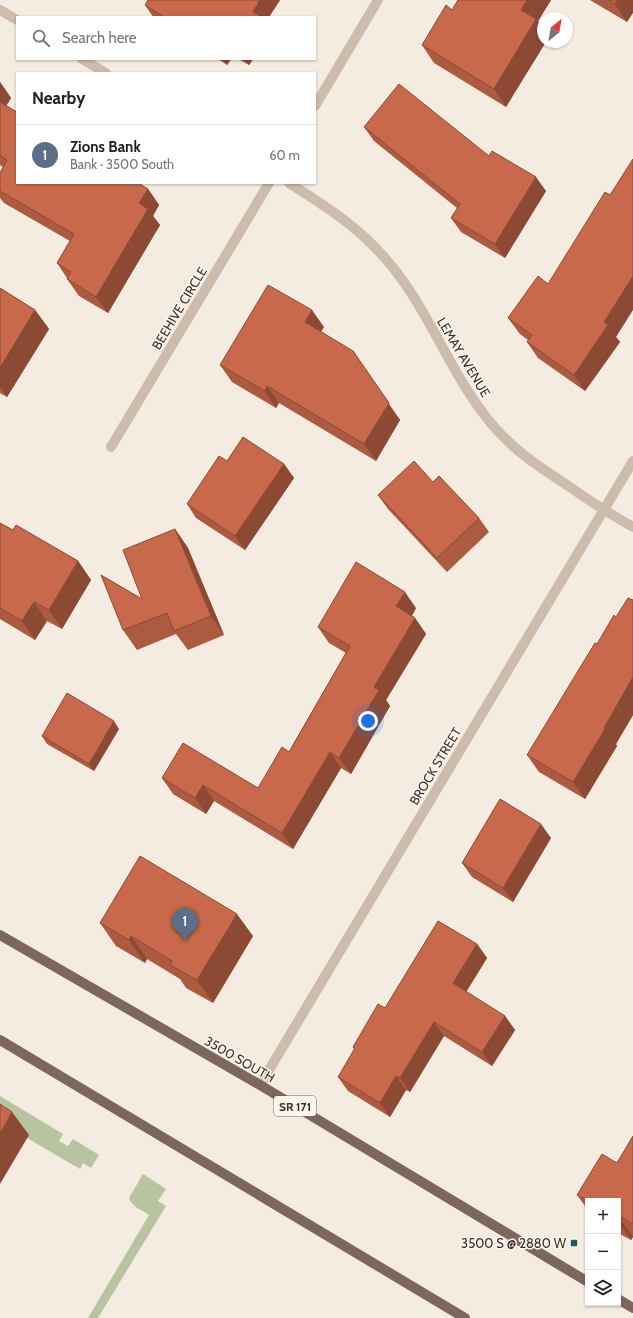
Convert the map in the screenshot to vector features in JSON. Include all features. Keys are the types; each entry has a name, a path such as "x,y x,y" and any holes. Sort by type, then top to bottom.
{"main road":[{"name":"3500 SOUTH","path":"0,935 260,1085 585,1280"},
{"path":"0,1040 465,1318"},
{"path":"621,1301 633,1308"}],"street":[{"path":"316,104 378,0"},
{"path":"0,10 16,19"},
{"path":"84,60 104,72"},
{"name":"BEEHIVE CIRCLE","path":"111,447 268,184"},
{"name":"LEMAY AVENUE","path":"291,184 337,214 361,234 385,258 406,286 424,315 465,388 487,418 514,448 604,510 633,527"},
{"name":"BROCK STREET","path":"260,1085 633,461"}],"green space":[{"path":"0,1096 63,1134 59,1141 68,1146 73,1139 99,1155 91,1168 83,1163 80,1169 27,1138 28,1135 0,1117"},
{"path":"143,1174 166,1189 158,1201 166,1206 98,1318 88,1318 149,1215 135,1206 129,1198"}],"building":[{"path":"148,0 260,0 253,12 260,16 162,16 145,5"},
{"path":"458,0 527,0 521,10 536,19 494,89 422,45 446,5 452,10"},
{"path":"608,0 617,0 615,4"},
{"path":"399,84 489,156 492,151 536,177 495,244 451,218 460,204 364,127"},
{"path":"0,102 16,111 16,184 140,184 148,189 139,203 148,209 96,297 67,279 71,272 57,263 74,234 0,191 0,173 7,160 0,155"},
{"path":"633,159 633,276 604,322 608,325 574,375 527,342 532,335 508,318 538,276 548,284 605,192 610,195"},
{"path":"268,285 312,310 305,322 353,351 389,403 364,444 267,386 265,391 220,365"},
{"path":"0,288 35,310 0,368"},
{"path":"243,437 284,464 235,536 187,504 219,456 227,461"},
{"path":"414,461 433,482 439,476 479,518 437,558 378,495"},
{"path":"0,523 13,530 16,525 78,561 49,610 34,602 22,621 0,608"},
{"path":"175,529 211,616 174,631 167,613 123,630 101,575 142,599 123,550"},
{"path":"356,562 405,592 396,606 415,618 374,687 379,690 339,758 330,752 282,833 203,785 195,798 162,778 183,743 258,788 282,747 289,752 350,646 318,627"},
{"path":"628,598 633,600 633,677 604,728 605,729 573,782 527,755 595,643 597,644 614,615 616,617"},
{"path":"67,693 114,721 89,764 42,736"},
{"path":"500,799 541,824 503,888 462,863"},
{"path":"140,856 237,914 197,980 170,965 172,961 131,936 129,940 100,923"},
{"path":"438,921 477,944 453,983 505,1016 482,1052 434,1022 400,1078 396,1076 380,1103 338,1077 355,1048 353,1047 378,1004 385,1008"},
{"path":"0,1104 12,1112 0,1133"},
{"path":"633,1136 633,1224 621,1217 621,1198 585,1198 585,1199 577,1195 602,1154 617,1163"}],"place":[{"name":"Zions Bank","path":"185,941"},
{"name":"3500 S @ 2880 W","path":"574,1243"}]}
